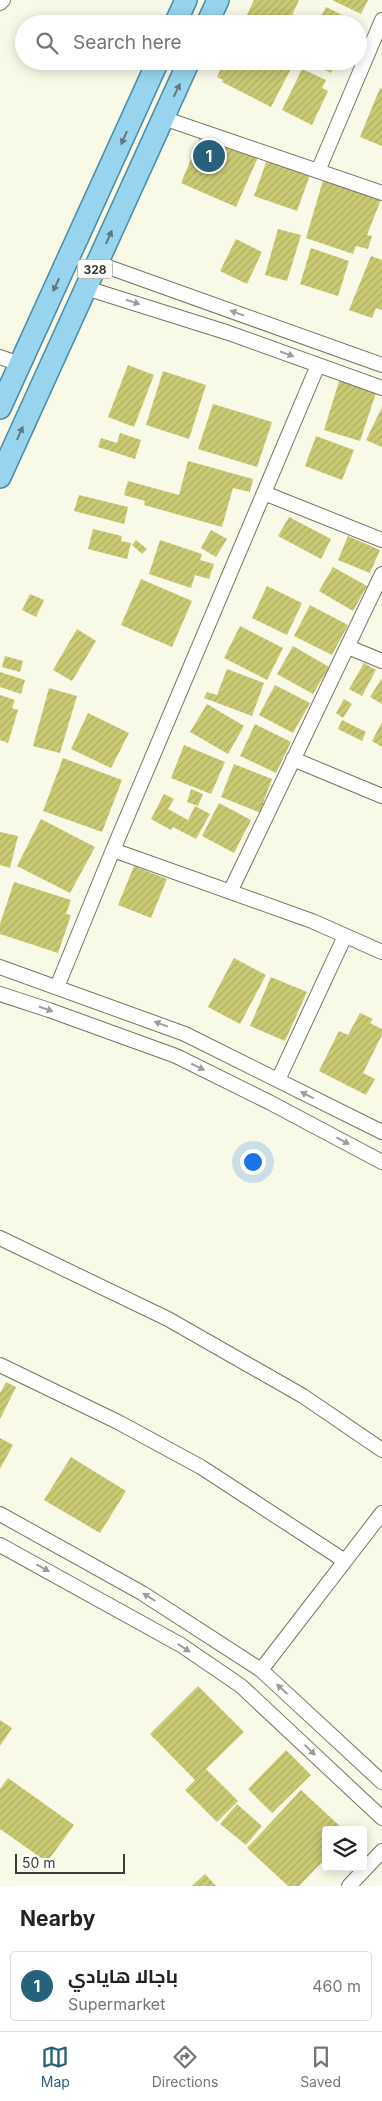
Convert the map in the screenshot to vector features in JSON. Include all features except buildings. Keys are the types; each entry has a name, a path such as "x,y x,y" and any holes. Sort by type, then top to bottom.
{"main road":[{"path":"180,15 186,0"},
{"path":"211,15 218,0"},
{"path":"0,408 154,70"},
{"name":"328","path":"0,478 186,70"}],"street":[{"path":"0,4 3,0"},
{"path":"367,56 382,20"},
{"path":"318,172 361,70"},
{"path":"163,118 382,193"},
{"path":"97,263 382,365"},
{"path":"86,288 229,333 382,388"},
{"path":"0,357 20,364"},
{"path":"57,987 318,365"},
{"path":"264,493 382,540"},
{"path":"230,892 382,574"},
{"path":"348,647 382,661"},
{"path":"294,759 382,796"},
{"path":"113,850 312,921 382,952"},
{"path":"278,1080 345,936"},
{"path":"0,967 185,1034 382,1132"},
{"path":"0,994 50,1010 176,1056 269,1102 382,1162"},
{"path":"0,1238 168,1319 303,1396 382,1450"},
{"path":"0,1365 118,1422 201,1467 345,1561"},
{"path":"261,1670 382,1513"},
{"path":"0,1514 142,1592 261,1670 382,1782"},
{"path":"0,1545 181,1645 241,1686 382,1818"},
{"path":"349,1886 382,1851"}],"place":[{"name":"باجالا هايادي","path":"209,156"}]}
